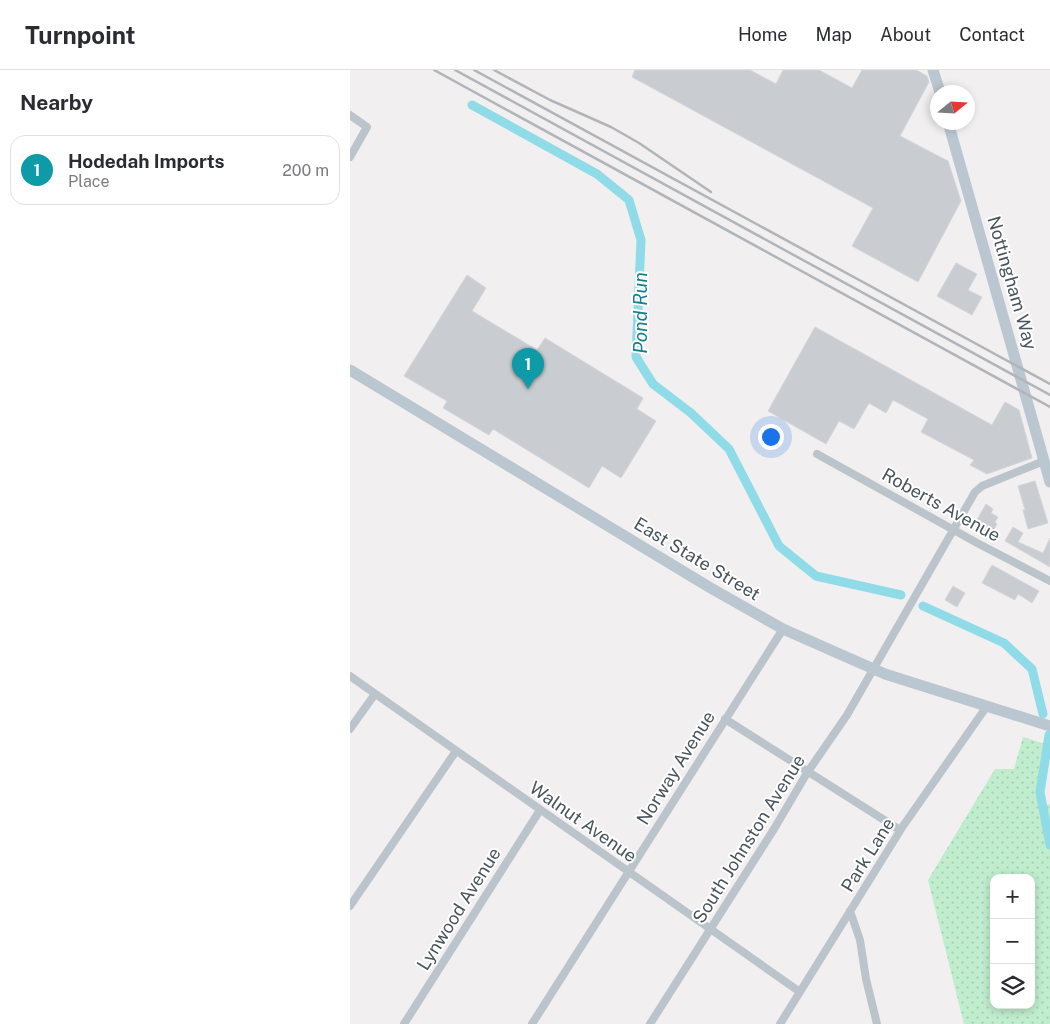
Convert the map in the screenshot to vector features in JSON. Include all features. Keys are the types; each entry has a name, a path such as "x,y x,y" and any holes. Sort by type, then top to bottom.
{"street":[{"path":"933,70 938,85"},
{"path":"350,115 368,127 350,157"},
{"name":"Nottingham Way","path":"950,130 1050,482"},
{"name":"East State Street","path":"350,370 708,587 783,630 874,670 1050,726"},
{"name":"Roberts Avenue","path":"817,454 953,530 1050,581"},
{"name":"South Johnston Avenue","path":"650,1024 774,829 807,773 847,715 975,492 982,486 1044,461"},
{"name":"Norway Avenue","path":"532,1024 783,630"},
{"name":"Walnut Avenue","path":"350,676 800,992"},
{"path":"350,729 375,694"},
{"name":"Park Lane","path":"780,1024 900,830 987,706"},
{"path":"725,719 807,773 900,830"},
{"path":"350,906 456,751"},
{"name":"Lynwood Avenue","path":"404,1024 540,810"},
{"path":"850,911 860,940 866,979 877,1024"}],"green space":[{"path":"1023,737 1048,745 1039,807 1050,804 1050,1024 964,1024 928,880 995,769 1014,769"}],"building":[{"path":"635,70 750,70 776,84 783,70 819,70 852,88 862,70 916,70 927,76 929,82 900,136 948,161 961,201 918,282 852,246 873,208 632,77"},
{"path":"956,263 977,274 968,290 982,297 972,315 937,296"},
{"path":"467,275 486,288 472,311 537,350 545,338 643,398 637,409 656,421 621,478 602,466 589,488 493,429 489,435 443,408 447,401 404,376"},
{"path":"815,327 992,425 1005,402 1019,410 1032,458 987,474 970,465 974,460 921,432 928,419 893,400 886,413 869,403 854,429 839,421 826,444 768,411"},
{"path":"1035,481 1048,523 1028,529 1018,486"},
{"path":"986,504 993,509 991,513 998,517 995,522 997,524 991,535 974,525"},
{"path":"1013,527 1023,533 1018,542 1043,553 1050,538 1050,567 1005,541"},
{"path":"992,565 1039,591 1032,603 1018,594 1015,600 982,583"},
{"path":"953,586 965,593 957,607 945,600"}],"waterway":[{"name":"Pond Run","path":"472,105 597,174 629,200 641,240 636,357 653,384 691,413 729,449 779,546 816,576 901,595"},
{"name":"Pond Run","path":"923,606 1004,643 1032,669 1043,714"},
{"name":"Pond Run","path":"1049,735 1040,792 1050,845"}],"railway":[{"path":"434,70 1050,407"},
{"path":"455,70 1050,395"},
{"path":"474,70 1050,384"},
{"path":"494,70 550,100 611,127 639,143 711,192"}],"place":[{"name":"Hodedah Imports","path":"528,389"}]}
